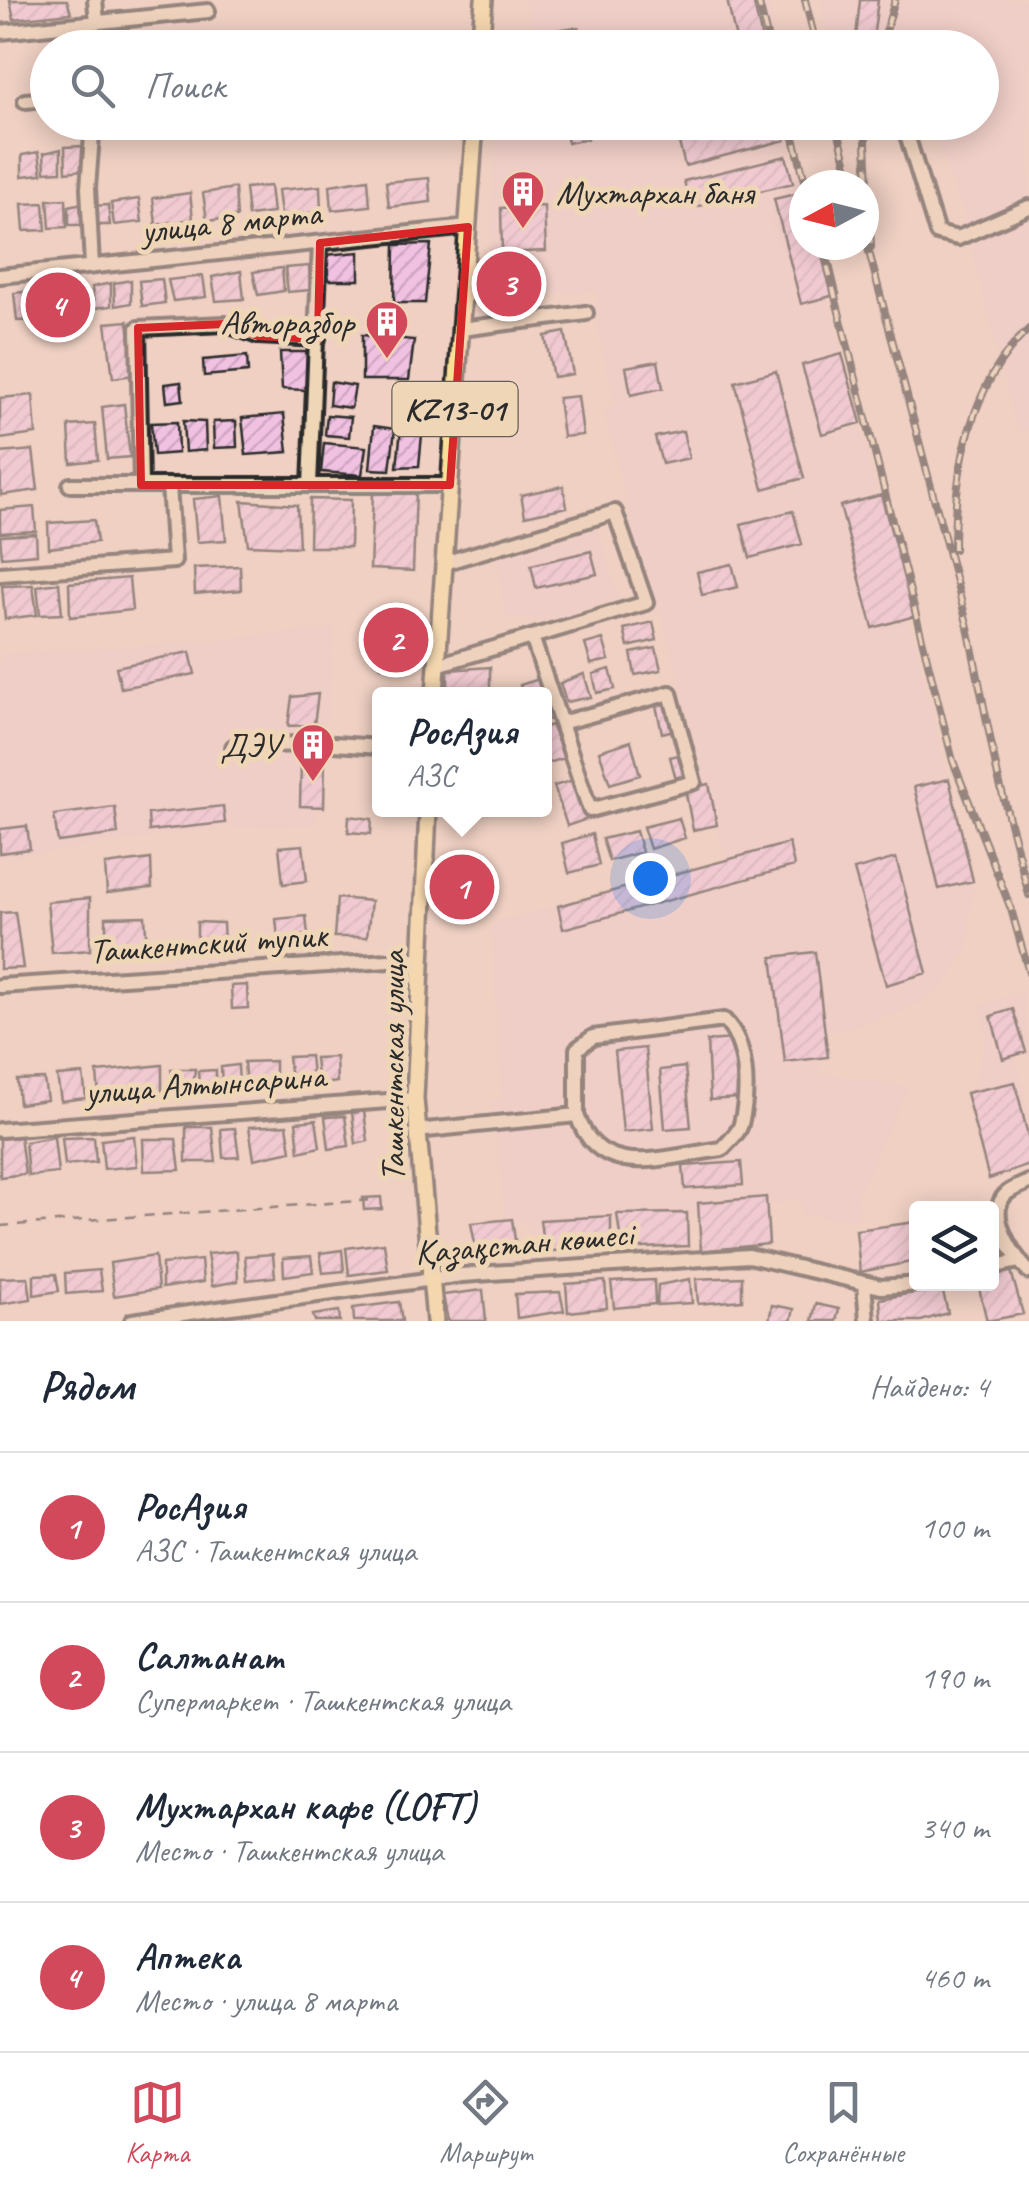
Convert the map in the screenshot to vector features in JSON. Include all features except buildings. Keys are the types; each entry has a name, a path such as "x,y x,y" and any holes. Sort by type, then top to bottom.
{"main road":[{"path":"482,30 484,0"},
{"name":"KZ13-01","path":"435,687 474,140"},
{"name":"Ташкентская улица","path":"428,817 415,1099 435,1321"}],"street":[{"path":"95,0 96,22"},
{"path":"0,32 208,11"},
{"path":"25,101 30,101"},
{"path":"92,140 88,188 92,266"},
{"path":"909,140 937,233 958,238 1029,208"},
{"name":"улица 8 марта","path":"0,276 468,227"},
{"path":"310,485 320,243"},
{"path":"462,329 586,313"},
{"path":"141,485 138,328 225,324 258,336 318,338"},
{"path":"70,485 450,485"},
{"path":"0,574 174,561 169,485"},
{"path":"437,665 646,603 615,512 444,563"},
{"path":"532,637 549,687"},
{"path":"552,696 590,810 694,782 670,693 561,723"},
{"path":"232,747 319,743 372,746"},
{"name":"Ташкентский тупик","path":"0,986 420,959"},
{"path":"724,1020 739,1034 744,1077 740,1128 722,1149 628,1162 603,1154 583,1136 576,1115 577,1049 593,1037 724,1020"},
{"name":"улица Алтынсарина","path":"0,1130 415,1099"},
{"path":"416,1131 576,1115"},
{"path":"1029,1182 1005,1194 999,1209 1007,1244 1029,1272"},
{"name":"Қазақстан көшесі","path":"132,1321 429,1279 750,1256 881,1287 909,1285"},
{"path":"999,1265 1018,1261"},
{"path":"864,1282 867,1321"}],"path":[{"path":"0,1226 374,1200"}],"highlighted area":[{"path":"468,227 450,485 141,485 138,328 225,324 258,336 318,339 320,243"}],"shaded area":[{"path":"524,0 766,0 774,30 533,30"},
{"path":"821,0 1029,0 1029,429 1018,433 962,209 936,140 999,140 999,30 827,30"},
{"path":"496,140 787,140 795,170 789,170 789,260 819,260 973,879 967,951 939,991 900,1012 815,1037 819,1073 908,1087 856,1197 860,1219 803,1215 799,1200 530,1235 528,1223 507,1225 492,1101 502,1100 491,923 726,865 662,616 643,571 604,409 615,405 597,324 598,290 542,294 546,307 486,318"},
{"path":"596,528 619,598 550,620 505,617 498,558"},
{"path":"334,628 325,735 224,740 224,756 321,753 316,824 223,827 0,858 0,654 173,644"},
{"path":"1022,992 1029,1054 1016,1056 1029,1120 1029,1165 991,1182 971,1097 986,1039 981,1005"}],"railway":[{"path":"758,0 766,30"},
{"path":"805,0 812,30"},
{"path":"886,30 895,0"},
{"path":"795,140 802,170"},
{"path":"841,140 848,170"},
{"path":"866,140 867,170"},
{"path":"826,260 953,761 1011,909 1029,973"},
{"path":"871,260 968,627 998,777 1029,895"},
{"path":"954,549 957,489 969,430 992,375 1029,329"}],"place":[{"name":"Мухтархан баня","path":"523,230"},
{"name":"Мухтархан кафе (LOFT)","path":"509,284"},
{"name":"Аптека","path":"58,305"},
{"name":"Авторазбор","path":"387,360"},
{"name":"Салтанат","path":"396,640"},
{"name":"ДЭУ","path":"313,783"},
{"name":"РосАзия","path":"462,887"}]}
